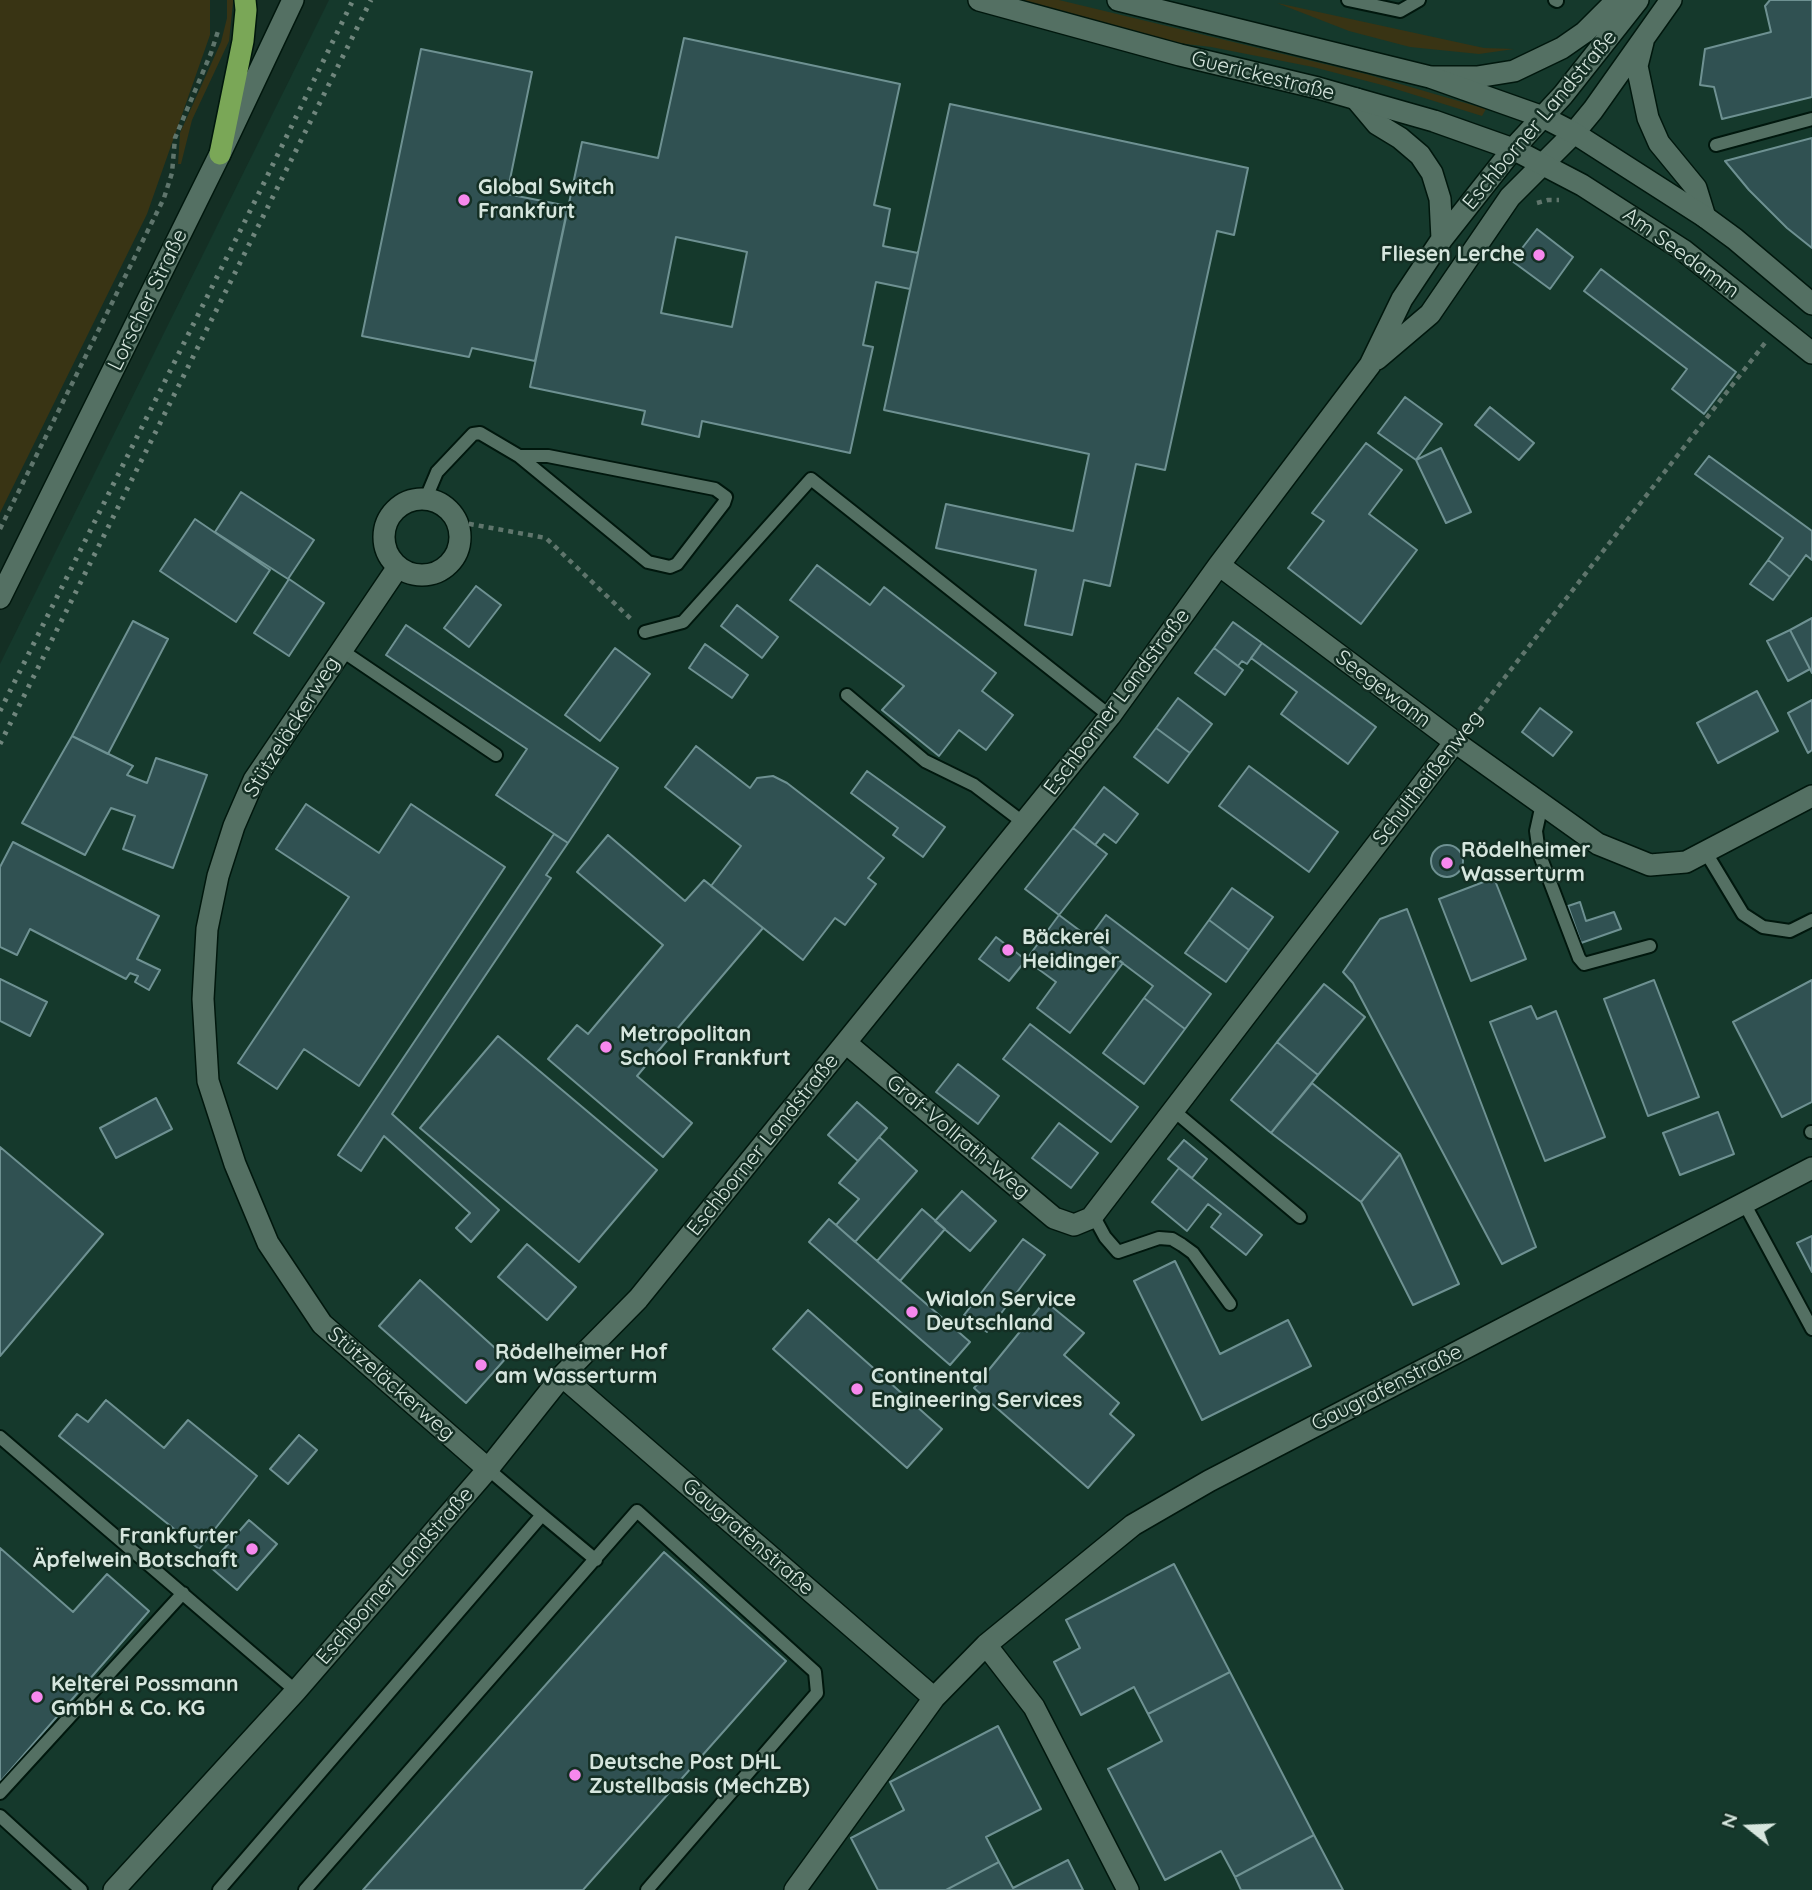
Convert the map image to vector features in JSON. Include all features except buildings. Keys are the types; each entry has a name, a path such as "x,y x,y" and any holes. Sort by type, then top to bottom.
{"highway":[{"path":"220,154 243,41 245,0"}],"street":[{"name":"Lorscher Straße","path":"0,598 220,154 293,0"},
{"name":"Guerickestraße","path":"979,0 1434,121 1513,149 1543,163"},
{"name":"Guerickestraße","path":"1118,0 1430,77 1543,117 1574,133"},
{"name":"Eschborner Landstraße","path":"1430,77 1477,77 1514,71 1562,48 1586,32 1617,0"},
{"name":"Eschborner Landstraße","path":"114,1890 296,1691 488,1469 562,1377 638,1298 1024,823 1110,716 1219,565 1370,365 1402,299 1442,239 1513,149 1543,117 1638,0"},
{"name":"Eschborner Landstraße","path":"1370,365 1430,314 1510,197 1574,133 1593,110 1671,0"},
{"name":"Eschborner Landstraße","path":"1645,35 1637,66 1647,118 1659,143 1696,188 1705,217"},
{"name":"Eschborner Landstraße","path":"1356,99 1377,124 1420,155 1432,173 1440,199 1442,239"},
{"name":"Am Seedamm","path":"1574,133 1705,217 1812,304"},
{"name":"Am Seedamm","path":"1543,163 1618,207 1683,250 1812,353"},
{"path":"426,498 448,507 459,522 461,544 452,563 438,573 412,575 398,567 387,554 384,531 389,516 404,502 426,498"},
{"name":"Seegewann","path":"1219,565 1455,742 1598,844 1650,865 1686,862 1812,796"},
{"name":"Stützeläckerweg","path":"398,567 254,780 234,826 218,876 207,929 203,999 208,1081 235,1164 268,1243 322,1324 488,1469"},
{"name":"Schultheißenweg","path":"1084,1220 1173,1110 1455,742"},
{"name":"Graf-Vollrath-Weg","path":"846,1043 1054,1218 1084,1220"},
{"name":"Gaugrafenstraße","path":"795,1890 934,1698 986,1645 1133,1525 1198,1487 1812,1168"},
{"name":"Gaugrafenstraße","path":"562,1377 934,1698"},
{"path":"986,1645 1034,1707 1128,1890"}],"lane":[{"path":"1348,0 1401,11 1419,0"},
{"path":"1716,145 1812,119"},
{"path":"426,498 437,472 473,434 480,433 519,456 648,562 670,567 677,564 726,497 715,489 561,458 519,456"},
{"path":"645,632 683,622 811,479 1110,716"},
{"path":"341,650 496,755"},
{"path":"847,695 925,761 974,785 1024,823"},
{"path":"1542,804 1536,831 1539,853 1579,958 1584,964 1650,946"},
{"path":"1705,851 1743,914 1763,927 1790,931 1812,920"},
{"path":"1173,1110 1300,1217"},
{"path":"1744,1203 1812,1329"},
{"path":"1084,1220 1118,1252 1158,1238 1172,1239 1194,1254 1230,1304"},
{"path":"0,1437 296,1691"},
{"path":"488,1469 596,1560"},
{"path":"305,1890 638,1511 815,1672 817,1693 647,1890"},
{"path":"219,1890 542,1515"},
{"path":"0,1793 183,1593"},
{"path":"0,1816 81,1890"}],"path":[{"path":"0,529 164,198 172,173 175,138 222,21"},
{"path":"1528,207 1548,200 1571,200"},
{"name":"Schultheißenweg","path":"1455,742 1777,325"},
{"path":"459,522 546,538 645,632"}],"shaded area":[{"path":"0,0 210,0 210,35 147,214 0,513"},
{"path":"227,0 233,0 229,41 192,120 181,164 178,164 180,133 221,42 227,18"},
{"path":"329,0 1812,0 1812,1890 0,1890 0,664"},
{"path":"1019,0 1059,0 1366,74 1486,109 1482,116 1313,67 1177,43"},
{"path":"1277,3 1484,48 1514,49 1479,54 1410,47 1349,31"}],"railway":[{"path":"0,711 353,0"},
{"path":"0,744 371,0"}],"place":[{"name":"Global Switch Frankfurt","path":"464,200"},
{"name":"Fliesen Lerche","path":"1539,255"},
{"name":"Rödelheimer Wasserturm","path":"1447,863"},
{"name":"Bäckerei Heidinger","path":"1008,950"},
{"name":"Metropolitan School Frankfurt","path":"606,1047"},
{"name":"Wialon Service Deutschland","path":"912,1312"},
{"name":"Rödelheimer Hof am Wasserturm","path":"481,1365"},
{"name":"Continental Engineering Services","path":"857,1389"},
{"name":"Frankfurter Äpfelwein Botschaft","path":"252,1549"},
{"name":"Kelterei Possmann GmbH & Co. KG","path":"37,1697"},
{"name":"Deutsche Post DHL Zustellbasis (MechZB)","path":"575,1775"}]}
